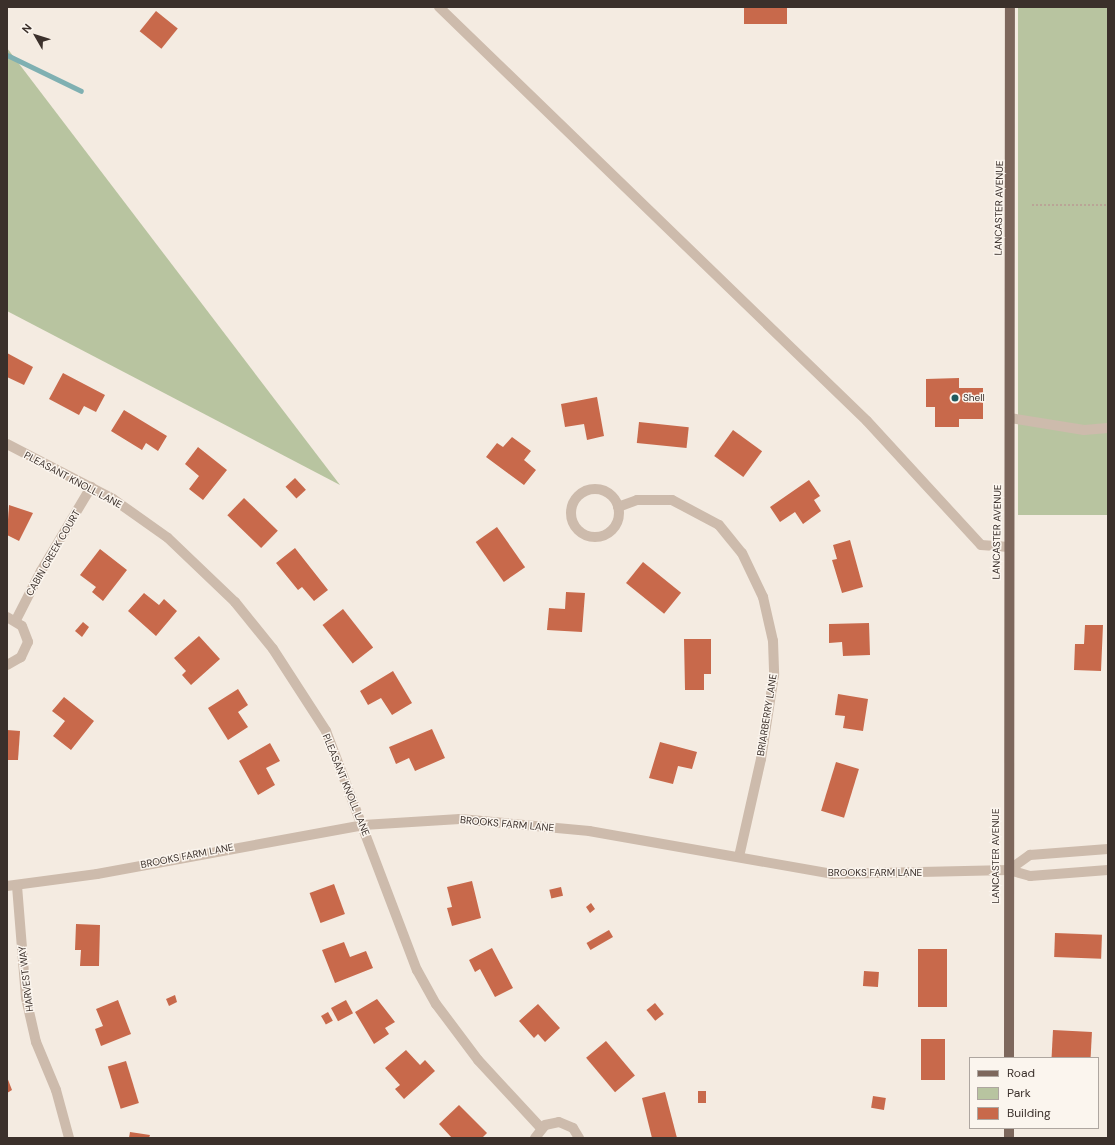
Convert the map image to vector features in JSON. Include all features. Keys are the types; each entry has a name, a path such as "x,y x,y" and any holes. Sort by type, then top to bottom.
{"main road":[{"name":"LANCASTER AVENUE","path":"1008,1057 1010,7"}],"street":[{"path":"439,7 867,421 981,545 1009,547"},
{"path":"1010,418 1084,430 1108,428"},
{"name":"PLEASANT KNOLL LANE","path":"7,444 113,499 168,538 240,607 273,649 326,731 417,970 424,984 478,1060 541,1128"},
{"name":"CABIN CREEK COURT","path":"7,665 21,657 28,642 26,633 12,618 91,487"},
{"path":"595,489 610,494 618,507 616,523 606,534 598,537 582,533 572,522 571,514 575,499 588,490 595,489"},
{"name":"BRIARBERRY LANE","path":"618,507 637,500 672,500 719,525 742,553 763,597 773,641 774,675 761,759 739,857"},
{"name":"BROOKS FARM LANE","path":"12,886 363,825 468,820 589,831 832,874 1009,870 1030,876 1108,870"},
{"path":"1009,870 1030,856 1108,849"},
{"name":"HARVEST WAY","path":"12,886 26,998 36,1042 56,1090 69,1138"},
{"path":"534,1138 541,1128 552,1122 566,1123 579,1138"}],"path":[{"path":"1032,205 1108,205"}],"green space":[{"path":"1018,7 1108,7 1108,515 1018,515"},
{"path":"7,48 340,485 7,311"}],"building":[{"path":"744,7 787,7 787,24 744,24"},
{"path":"156,11 178,29 161,49 140,31"},
{"path":"7,353 33,367 24,385 7,377"},
{"path":"63,373 105,395 96,412 84,406 79,415 49,399"},
{"name":"Shell","path":"959,378 959,388 983,388 983,419 959,419 959,427 935,427 935,407 926,407 926,379"},
{"path":"597,397 604,436 587,440 584,424 565,427 561,404"},
{"path":"124,410 167,436 158,451 146,443 142,450 111,431"},
{"path":"639,422 689,427 687,448 637,443"},
{"path":"733,430 762,451 743,477 714,456"},
{"path":"512,437 531,451 524,460 536,470 524,485 486,457 497,443 503,447"},
{"path":"198,447 227,470 203,500 189,489 199,476 185,464"},
{"path":"295,478 306,490 296,499 285,487"},
{"path":"809,480 820,496 814,500 821,511 803,524 795,512 780,522 770,507"},
{"path":"244,498 278,531 261,548 227,515"},
{"path":"9,505 33,513 19,541 7,535"},
{"path":"497,527 525,567 504,582 476,542"},
{"path":"850,540 863,587 842,593 832,560 837,559 833,545"},
{"path":"295,548 328,590 314,601 302,587 298,590 276,563"},
{"path":"100,549 127,570 103,601 92,592 96,587 80,575"},
{"path":"643,562 681,593 664,614 626,583"},
{"path":"566,592 585,593 582,632 547,630 549,608 565,609"},
{"path":"144,593 159,605 164,599 177,611 156,636 128,611"},
{"path":"343,609 373,648 353,664 323,625"},
{"path":"83,622 89,627 82,637 75,631"},
{"path":"869,623 870,655 843,656 842,642 829,643 829,624"},
{"path":"1085,625 1103,625 1101,671 1074,670 1075,644 1084,644"},
{"path":"199,636 220,659 191,685 182,675 186,671 174,658"},
{"path":"684,639 711,639 711,674 704,674 704,690 685,690"},
{"path":"393,671 412,703 392,715 381,698 368,705 360,691"},
{"path":"238,689 248,705 238,712 248,727 228,740 208,708"},
{"path":"838,694 868,699 863,731 843,728 845,716 835,715"},
{"path":"64,697 94,721 71,750 53,736 65,721 52,711"},
{"path":"432,729 445,758 415,771 409,758 396,764 389,747"},
{"path":"7,730 20,731 18,760 7,760"},
{"path":"660,742 697,752 692,769 678,766 673,784 649,778"},
{"path":"270,743 280,761 266,768 275,785 258,795 239,761"},
{"path":"836,762 859,769 844,818 821,811"},
{"path":"472,881 481,918 452,926 447,908 452,907 447,887"},
{"path":"334,884 345,914 321,923 310,893"},
{"path":"561,887 563,896 551,898 549,890"},
{"path":"591,903 595,909 590,913 586,907"},
{"path":"76,924 100,925 99,966 80,966 81,950 75,950"},
{"path":"609,930 613,937 590,950 586,943"},
{"path":"1055,933 1102,935 1101,959 1054,957"},
{"path":"344,942 350,957 366,951 373,968 335,983 322,950"},
{"path":"492,948 513,988 495,997 480,969 475,972 469,960"},
{"path":"918,949 947,949 947,1007 918,1007"},
{"path":"864,971 879,972 878,987 863,986"},
{"path":"175,995 177,1002 169,1006 166,999"},
{"path":"377,999 395,1022 385,1028 389,1034 374,1044 355,1012"},
{"path":"118,1000 131,1034 101,1046 95,1029 103,1026 96,1009"},
{"path":"346,1000 353,1013 338,1021 331,1008"},
{"path":"655,1003 664,1014 655,1021 646,1010"},
{"path":"538,1004 560,1028 545,1042 538,1034 534,1038 519,1021"},
{"path":"328,1012 333,1021 326,1025 321,1016"},
{"path":"1053,1030 1092,1032 1091,1057 1052,1057"},
{"path":"921,1039 945,1039 945,1080 921,1080"},
{"path":"606,1041 635,1075 615,1092 586,1058"},
{"path":"406,1050 420,1065 425,1060 435,1071 404,1099 395,1089 400,1085 385,1068"},
{"path":"126,1061 139,1103 121,1109 108,1067"},
{"path":"7,1077 12,1090 7,1093"},
{"path":"698,1091 706,1091 706,1103 698,1103"},
{"path":"665,1092 677,1138 652,1138 642,1098"},
{"path":"873,1096 886,1098 884,1110 871,1108"},
{"path":"459,1105 487,1133 482,1138 452,1138 439,1124"},
{"path":"130,1132 150,1135 149,1138 129,1138"}],"waterway":[{"path":"7,55 81,91"}],"place":[{"name":"Shell","path":"955,398"}]}
